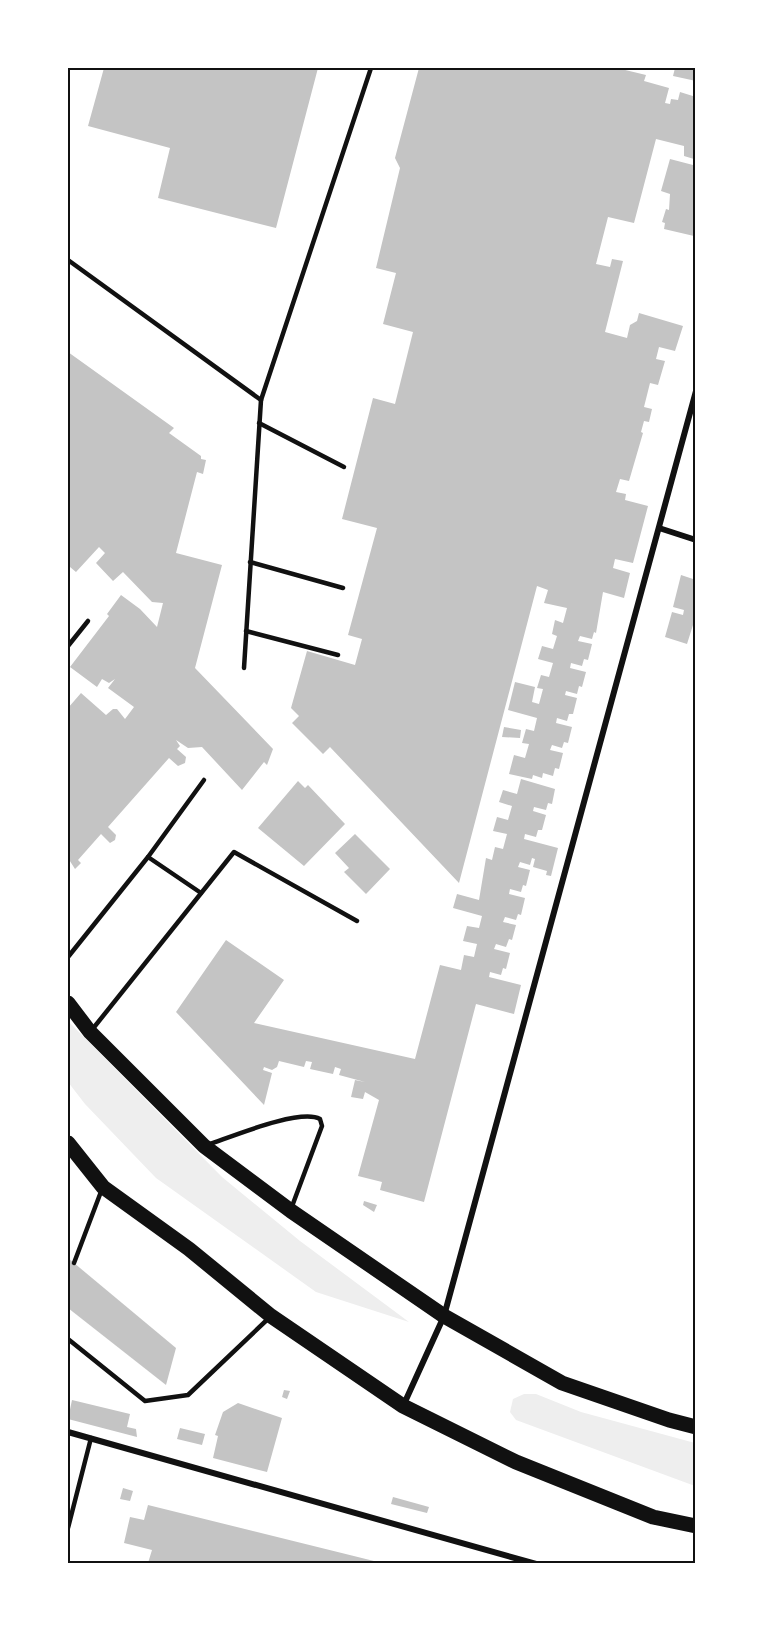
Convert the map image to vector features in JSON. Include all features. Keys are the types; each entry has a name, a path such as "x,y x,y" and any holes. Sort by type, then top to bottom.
{"main road":[{"path":"68,1003 90,1032 204,1146 291,1211 444,1316 562,1383 669,1420 696,1426"},
{"path":"68,1143 104,1187 189,1249 271,1316 403,1406 516,1462 653,1517 696,1526"}],"street":[{"path":"403,1406 444,1316 696,391"},
{"path":"659,528 696,540"},
{"path":"68,1432 536,1563"}],"lane":[{"path":"244,668 261,400 371,68"},
{"path":"68,260 261,400"},
{"path":"259,423 344,467"},
{"path":"250,562 343,588"},
{"path":"68,646 88,621"},
{"path":"246,631 338,655"},
{"path":"68,957 148,857 204,780"},
{"path":"90,1032 234,852 357,921"},
{"path":"148,857 201,893"},
{"path":"204,1146 289,1119 313,1115 320,1119 322,1126 291,1211"},
{"path":"74,1263 104,1187"},
{"path":"68,1339 145,1401 188,1395 271,1316"},
{"path":"68,1528 91,1438"}],"shaded area":[{"path":"68,1021 222,1177 300,1241 409,1322 316,1292 156,1178 85,1104 68,1082"},
{"path":"524,1394 536,1394 581,1412 695,1443 695,1486 516,1420 510,1412 513,1399"}],"building":[{"path":"104,68 318,68 276,228 158,198 170,148 88,126"},
{"path":"419,68 617,68 646,75 644,81 669,88 665,103 670,104 671,99 678,100 680,92 696,97 694,236 664,229 665,223 662,222 666,209 669,210 670,194 661,191 670,159 693,165 694,159 684,156 684,146 656,139 634,223 608,217 596,264 610,267 612,259 623,261 605,332 627,338 630,325 637,321 639,313 683,326 675,351 659,347 656,359 665,361 658,385 650,383 644,407 652,409 649,422 644,421 641,432 643,433 629,481 620,479 616,492 626,494 625,500 648,506 633,563 615,559 613,568 630,573 624,598 603,592 596,633 594,632 592,639 580,636 578,641 592,644 588,660 584,659 582,666 571,663 570,668 586,672 582,687 579,686 577,694 566,691 565,695 577,698 573,714 569,714 567,721 557,718 556,723 572,727 568,743 564,742 562,748 552,745 550,750 563,753 559,769 555,768 553,776 543,773 542,778 533,775 532,779 509,774 514,755 525,758 529,744 522,743 526,729 534,731 537,718 508,710 515,682 535,687 532,702 539,704 543,689 537,688 541,675 549,677 553,663 538,659 542,646 553,649 557,636 552,634 555,620 563,623 567,608 544,603 548,590 537,586 459,883 330,747 323,754 292,723 299,716 291,708 307,651 355,665 362,639 348,635 377,528 342,519 373,398 395,404 413,332 383,324 396,273 376,268 400,168 395,158"},
{"path":"675,68 696,68 696,81 673,76"},
{"path":"68,352 174,428 169,433 201,456 201,459 206,460 203,474 197,472 176,553 222,565 195,668 273,749 267,765 264,762 242,790 202,747 188,748 176,740 180,746 177,749 186,757 185,763 178,766 169,758 108,827 116,835 115,840 110,843 101,834 78,860 81,863 75,869 68,858 68,708 81,693 106,715 113,709 117,709 125,719 134,707 108,688 115,679 109,683 102,679 97,687 70,667 109,616 107,614 121,595 140,609 157,627 163,603 152,602 123,572 113,581 96,563 105,553 99,547 76,572 70,567 68,571"},
{"path":"695,572 696,626 693,625 687,644 665,637 672,612 683,615 684,610 673,607 681,575 693,579"},
{"path":"504,727 521,730 520,738 502,737"},
{"path":"521,779 555,789 552,804 548,803 546,810 534,807 533,811 546,815 542,830 538,830 536,837 525,834 524,839 558,848 551,876 546,875 547,871 533,867 535,859 532,858 530,865 520,862 518,867 530,870 526,886 523,885 521,892 510,889 509,894 525,898 521,915 518,914 516,920 505,917 503,922 516,925 512,940 509,939 506,947 496,944 494,949 510,953 506,969 503,968 501,975 490,972 489,977 521,985 514,1014 476,1004 424,1202 380,1190 382,1182 358,1176 379,1100 365,1092 363,1099 351,1097 355,1080 365,1082 339,1075 341,1069 335,1067 333,1074 310,1069 312,1062 306,1061 304,1067 279,1061 277,1067 272,1070 264,1067 263,1070 272,1073 264,1105 176,1012 226,940 284,980 254,1023 415,1059 440,965 461,970 464,955 474,957 477,944 463,941 467,926 479,928 482,916 453,908 457,894 479,900 486,858 492,860 495,847 503,849 507,834 493,831 497,817 508,820 512,806 499,802 503,790 517,794"},
{"path":"298,781 305,788 308,785 345,824 304,866 258,828"},
{"path":"355,834 390,869 366,894 344,872 349,868 335,853"},
{"path":"364,1201 377,1205 374,1212 363,1205"},
{"path":"68,1258 176,1348 166,1385 68,1308"},
{"path":"284,1390 290,1391 287,1399 282,1397"},
{"path":"72,1400 130,1414 127,1427 136,1429 137,1437 68,1419"},
{"path":"238,1403 282,1418 267,1472 213,1458 218,1436 215,1435 223,1412"},
{"path":"180,1428 205,1434 202,1445 177,1439"},
{"path":"123,1488 133,1491 130,1501 120,1499"},
{"path":"393,1497 429,1507 427,1513 391,1504"},
{"path":"148,1505 382,1563 148,1563 152,1550 124,1543 130,1517 144,1520"}]}
